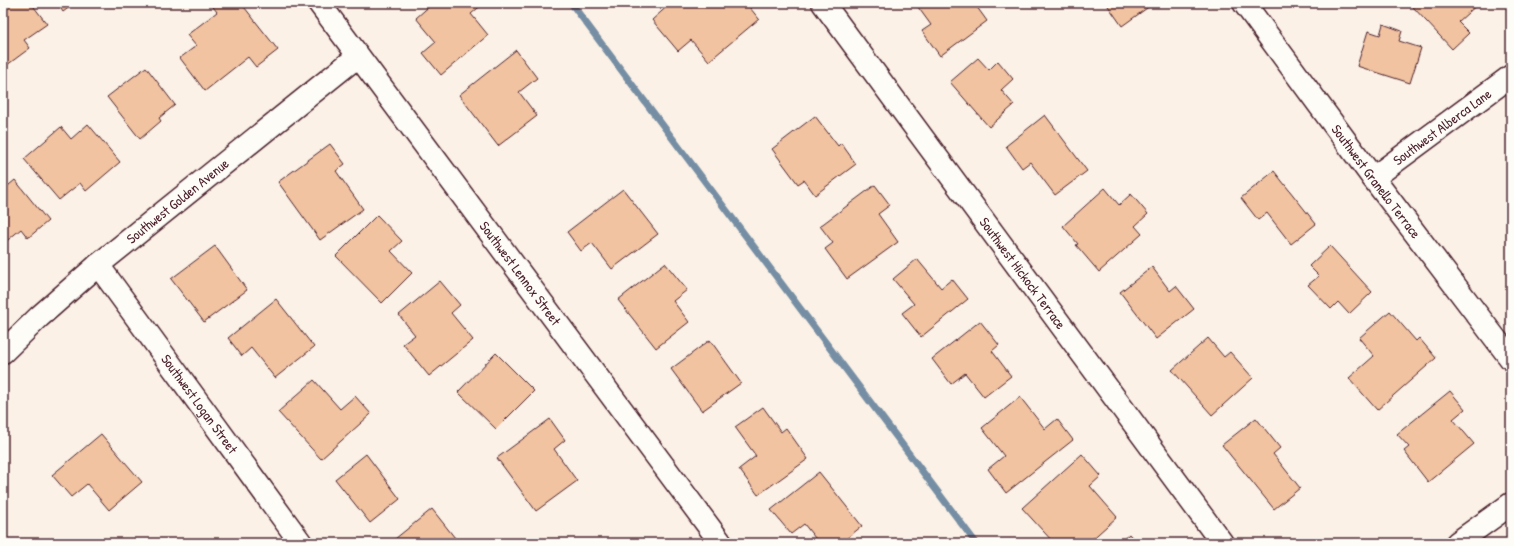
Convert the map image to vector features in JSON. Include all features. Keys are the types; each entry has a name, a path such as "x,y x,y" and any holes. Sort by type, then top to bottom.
{"street":[{"name":"Southwest Lennox Street","path":"320,3 721,543"},
{"name":"Southwest Hickock Terrace","path":"823,3 1222,543"},
{"name":"Southwest Granello Terrace","path":"1244,3 1372,178 1511,359"},
{"name":"Southwest Golden Avenue","path":"3,352 39,317 98,265 358,56"},
{"name":"Southwest Alberca Lane","path":"1372,178 1511,76"},
{"name":"Southwest Logan Street","path":"98,265 301,543"},
{"path":"1457,543 1511,504"}],"building":[{"path":"8,3 31,3 47,24 24,40 30,48 3,68 3,7"},
{"path":"57,3 75,3 63,12"},
{"path":"210,3 241,3 278,50 256,67 248,57 205,91 180,58 196,46 187,35 217,12"},
{"path":"433,3 484,3 471,14 488,35 441,75 423,53 436,42 416,18"},
{"path":"671,3 746,3 759,19 709,61 691,40 678,51 652,20"},
{"path":"915,3 974,3 987,21 940,56 922,31 931,25"},
{"path":"1106,3 1154,3 1122,26"},
{"path":"1417,3 1479,3 1458,22 1469,33 1452,49 1413,7"},
{"path":"1383,24 1402,31 1399,41 1421,48 1410,83 1357,66 1368,31 1380,35"},
{"path":"516,50 537,78 519,92 537,116 498,146 459,95"},
{"path":"978,58 989,70 998,61 1013,79 1001,90 1014,105 989,127 950,82"},
{"path":"146,67 175,105 159,118 161,121 140,139 107,97"},
{"path":"1045,115 1087,171 1055,195 1030,162 1022,168 1006,146"},
{"path":"815,116 838,146 841,143 856,164 815,195 804,180 798,184 772,149"},
{"path":"88,124 120,162 86,191 80,183 59,200 24,159 61,127 71,139"},
{"path":"330,144 345,164 336,171 363,209 320,240 278,182"},
{"path":"1274,171 1316,224 1291,244 1267,213 1258,220 1241,198"},
{"path":"15,180 48,221 28,238 21,229 3,244 3,190"},
{"path":"875,185 890,205 878,214 898,242 847,279 825,249 833,243 820,226"},
{"path":"1105,188 1119,205 1131,194 1148,214 1135,226 1142,234 1099,272 1076,245 1078,244 1063,226"},
{"path":"623,189 658,234 612,269 592,243 581,251 567,232"},
{"path":"377,215 402,241 391,251 412,273 382,303 336,256"},
{"path":"215,246 247,290 204,322 171,279"},
{"path":"1330,246 1372,292 1349,314 1338,302 1331,309 1308,285 1319,276 1309,266"},
{"path":"917,259 941,288 952,279 968,299 921,337 902,313 914,304 893,279"},
{"path":"665,263 687,290 673,301 689,322 656,348 618,300"},
{"path":"1152,267 1170,291 1176,286 1194,309 1156,339 1120,292"},
{"path":"440,281 460,305 451,313 473,340 429,376 403,344 415,335 399,315"},
{"path":"276,299 314,347 275,378 251,348 242,356 228,338"},
{"path":"1390,311 1416,341 1419,338 1436,358 1377,410 1349,378 1374,356 1359,338"},
{"path":"980,321 999,345 992,351 1011,376 984,397 965,373 951,384 932,359"},
{"path":"1208,338 1224,357 1230,352 1253,378 1212,415 1172,370"},
{"path":"710,340 741,383 702,411 671,369"},
{"path":"496,353 534,391 496,429 458,392"},
{"path":"314,380 340,409 355,396 371,414 321,459 278,412"},
{"path":"1450,391 1465,409 1453,419 1474,444 1428,482 1404,451 1409,447 1397,434"},
{"path":"1020,397 1045,429 1057,419 1073,440 1006,493 988,469 1004,456 982,428"},
{"path":"763,407 781,432 786,428 808,459 758,495 739,469 756,456 735,427"},
{"path":"1256,418 1280,448 1273,454 1300,488 1274,509 1222,445"},
{"path":"550,419 565,440 554,449 577,481 536,511 497,458"},
{"path":"101,434 142,482 109,510 87,484 71,497 52,475"},
{"path":"366,454 400,499 370,523 335,479"},
{"path":"1082,454 1101,476 1090,486 1117,517 1088,543 1054,543 1022,508"},
{"path":"819,472 862,526 841,543 819,543 804,524 791,534 771,510"},
{"path":"432,509 459,543 390,543"},
{"path":"1129,534 1137,543 1119,543"}],"waterway":[{"path":"571,3 976,543"}]}
